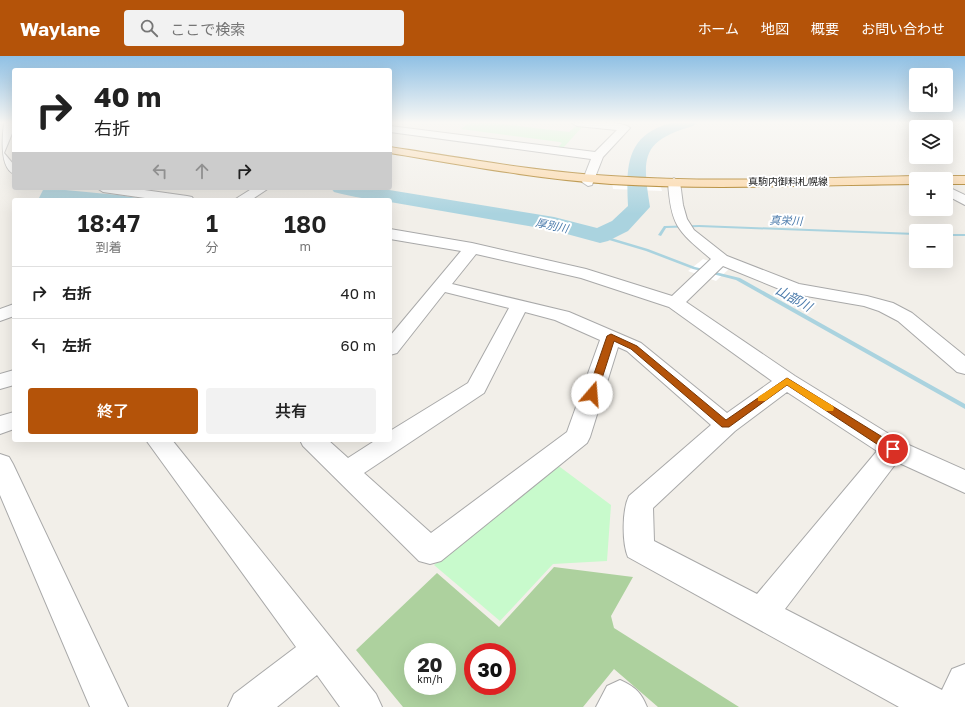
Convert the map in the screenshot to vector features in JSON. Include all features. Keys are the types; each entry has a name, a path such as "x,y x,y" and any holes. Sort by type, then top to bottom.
{"main road":[{"path":"412,153 588,180"},
{"path":"392,155 588,180"},
{"name":"真駒内御料札幌線","path":"588,180 660,184 909,185"},
{"name":"真駒内御料札幌線","path":"674,184 909,180"},
{"path":"953,180 965,180"},
{"path":"953,185 965,185"}],"street":[{"path":"577,153 598,156"},
{"path":"588,180 601,153"},
{"path":"1,157 8,168 12,169"},
{"path":"674,184 676,204 684,226 718,261 795,289 867,301 886,307 905,317 965,367"},
{"path":"117,190 173,198"},
{"path":"245,198 259,190"},
{"path":"953,194 965,201"},
{"path":"394,240 472,248 586,274 675,303 787,381 893,449 965,482"},
{"path":"392,346 472,248"},
{"path":"675,303 718,261"},
{"path":"440,286 562,316 634,347 726,425"},
{"path":"347,471 476,388 519,306"},
{"path":"0,315 12,311"},
{"path":"314,442 347,471 430,551 578,437 611,336"},
{"path":"0,382 12,378"},
{"path":"787,381 726,425 639,504 639,548 936,707"},
{"path":"0,425 12,421"},
{"path":"160,442 363,707"},
{"path":"762,613 893,449"},
{"path":"0,464 109,707"},
{"path":"246,707 319,651"},
{"path":"953,707 965,682"},
{"path":"615,707 620,700 628,707"}],"green space":[{"path":"556,464 611,505 607,561 553,564 500,621 434,565"},
{"path":"554,567 633,577 611,616 614,628 739,707 658,707 614,669 583,707 403,707 356,650 437,573 499,627"}],"water":[{"path":"43,190 65,190 137,198 39,198"}],"pier":[{"path":"611,175 658,177 662,191 613,189"},
{"path":"703,259 730,268 716,281 688,271"}],"waterway":[{"name":"厚別川","path":"353,190 554,224 600,236 620,226 639,207 636,174 637,162 640,153"},
{"name":"真栄川","path":"660,235 665,227 699,226 909,234"},
{"name":"真栄川","path":"953,235 965,235"},
{"name":"山部川","path":"600,236 647,250 694,268 738,279 965,407"}],"slow traffic":[{"path":"762,399 787,381 829,408"}],"route":[{"path":"592,394 611,336 634,347 726,425 787,381 893,449"}]}
